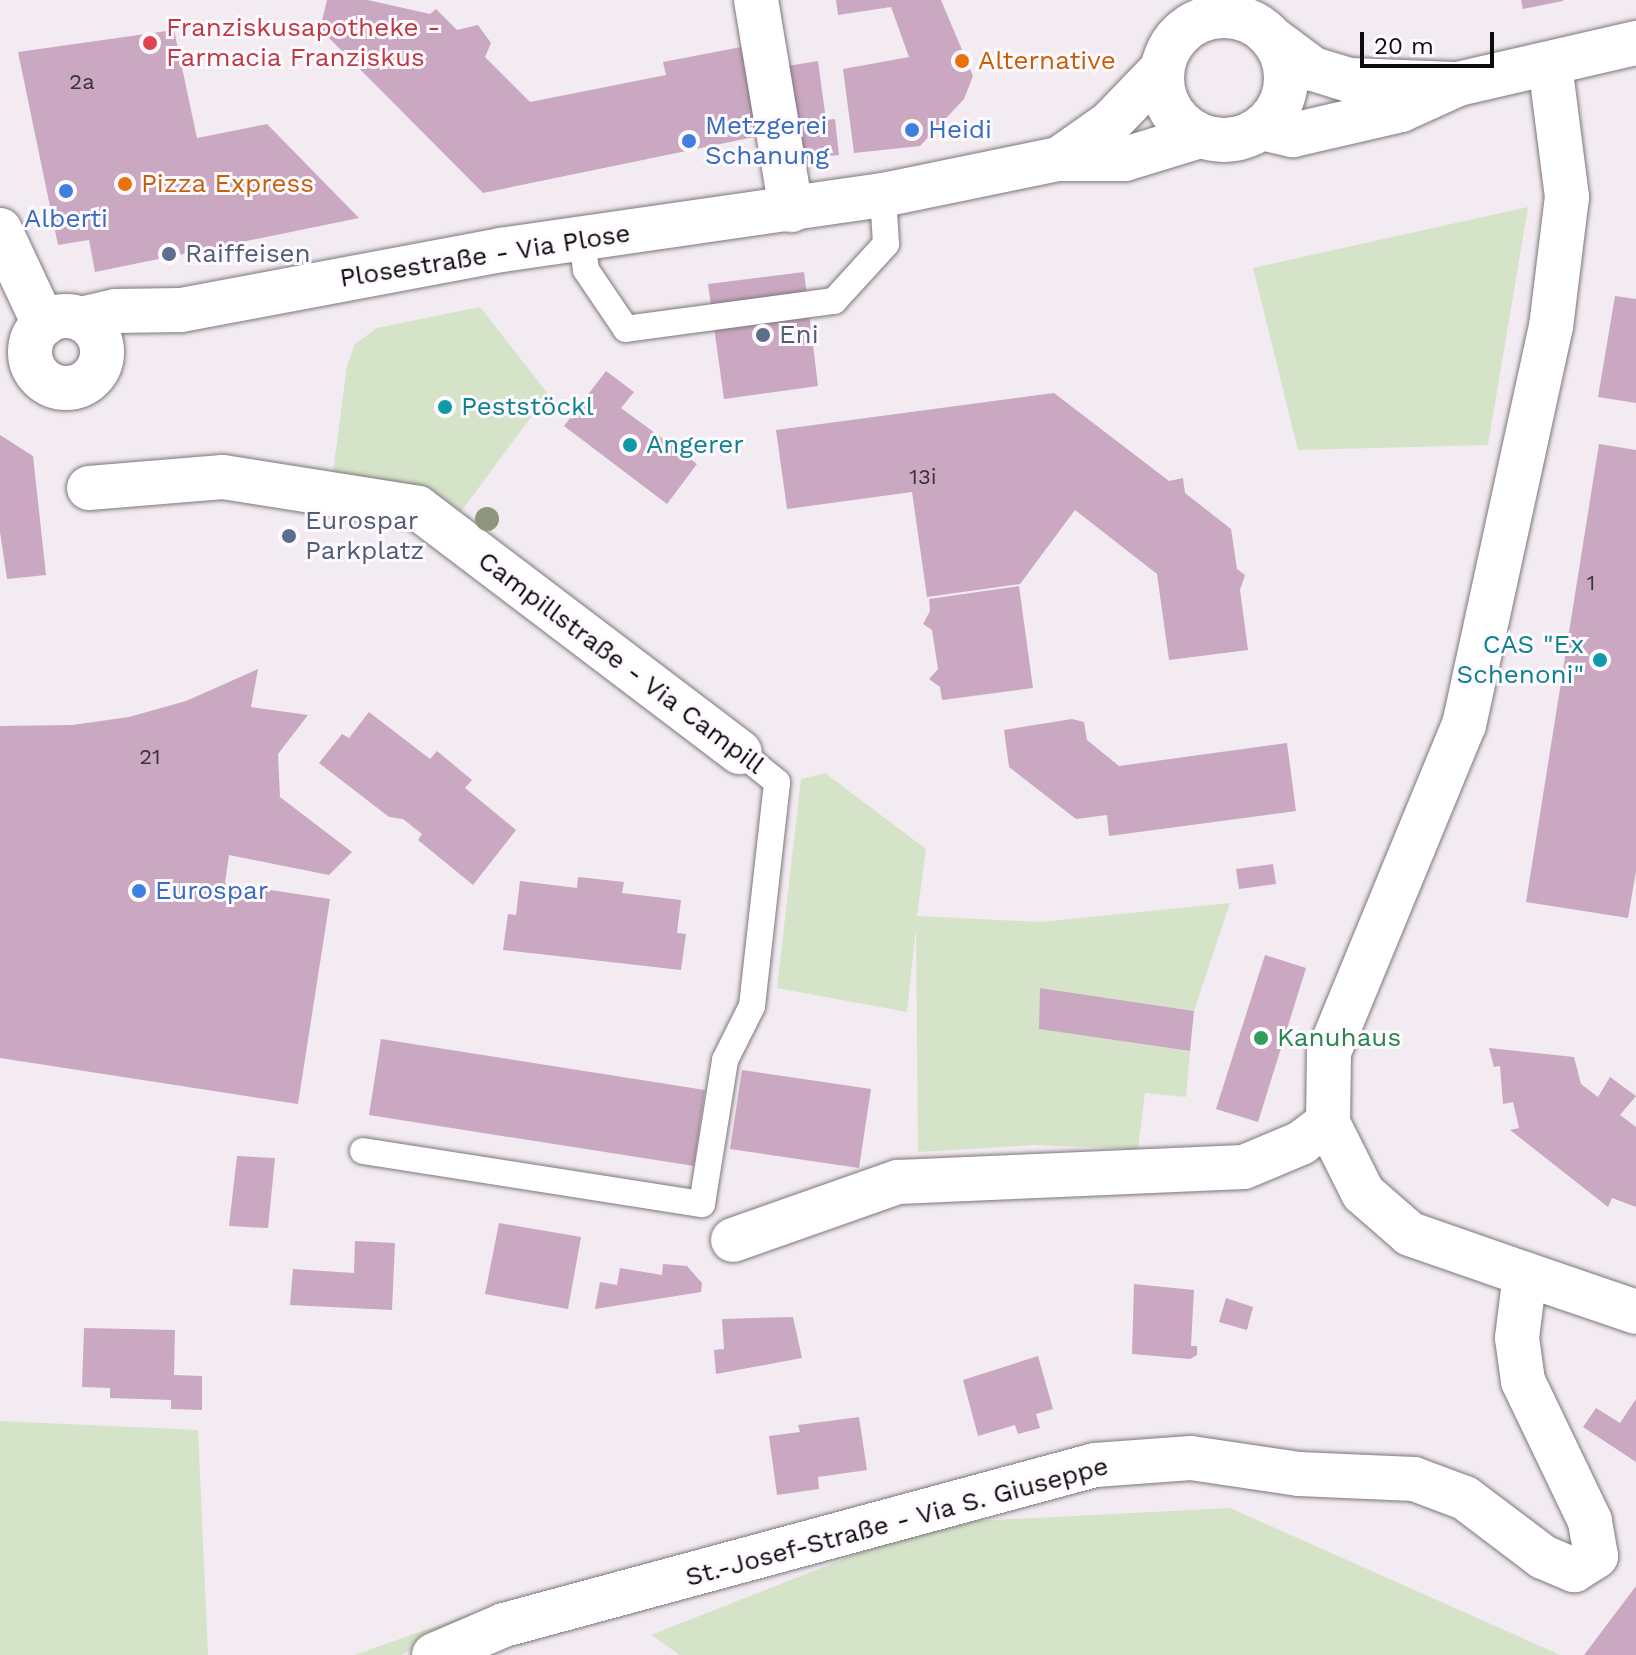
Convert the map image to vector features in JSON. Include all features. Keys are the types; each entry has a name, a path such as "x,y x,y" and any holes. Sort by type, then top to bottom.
{"street":[{"path":"756,0 791,210"},
{"name":"Plosestraße - Via Plose","path":"1059,159 1110,123 1162,69 1184,14 1257,20 1313,69 1350,80 1458,84"},
{"path":"1257,20 1283,58 1284,96 1262,128"},
{"name":"Plosestraße - Via Plose","path":"181,310 99,367 83,385 70,388 52,386 19,374 40,326 116,311 181,310 582,238 883,195 1059,159 1125,159 1200,136 1221,140 1262,128 1293,135 1401,110 1458,84 1636,43"},
{"path":"1550,64 1567,197 1551,327 1464,725 1329,1052 1328,1123 1363,1193 1410,1234 1636,1312"},
{"path":"1162,69 1170,109 1200,136"},
{"path":"3,250 40,326 102,344 99,367"},
{"name":"Campillstraße - Via Campill","path":"89,488 223,477 418,508 740,752"},
{"path":"733,1240 898,1182 1244,1167 1301,1143 1328,1123"},
{"name":"St.-Josef-Straße - Via S. Giuseppe","path":"434,1655 504,1625 1095,1465 1177,1459 1299,1474 1414,1479 1465,1498 1543,1557 1574,1570 1596,1556 1592,1533 1523,1381 1517,1338 1525,1274"}],"lane":[{"path":"582,238 586,270 626,329 834,301 886,244 883,195"},
{"name":"Campillstraße - Via Campill","path":"363,1151 702,1204 725,1060 752,1006 777,782 740,752"}],"green space":[{"path":"1528,207 1488,445 1298,450 1253,268"},
{"path":"480,307 548,394 457,517 425,488 333,472 347,366 355,344 377,328"},
{"path":"825,773 926,849 917,916 1040,922 1230,903 1194,1011 1041,988 1040,1029 1190,1051 1186,1097 1145,1093 1138,1149 1035,1145 918,1152 916,927 907,1012 777,988 801,779"},
{"path":"0,1421 198,1430 208,1655 0,1655"},
{"path":"1230,1508 1560,1655 680,1655 651,1635 935,1523"},
{"path":"475,1612 401,1655 355,1655"}],"building":[{"path":"327,0 368,0 430,14 436,9 457,30 478,25 491,43 485,57 530,102 666,75 663,62 741,47 759,136 483,193 320,29"},
{"path":"836,0 941,0 973,76 964,99 920,146 854,153 843,69 909,57 891,7 838,15"},
{"path":"1521,0 1563,0 1563,1 1523,9"},
{"path":"174,30 197,138 267,124 359,218 95,272 89,240 58,245 18,52"},
{"path":"818,61 826,120 835,119 839,155 802,159 787,66"},
{"name":"Eni","path":"804,272 818,386 724,399 708,284"},
{"path":"1615,296 1636,299 1636,403 1598,397"},
{"name":"Angerer","path":"606,371 634,392 621,408 697,464 667,504 564,426"},
{"path":"1054,393 1169,481 1183,478 1185,493 1231,529 1237,569 1245,575 1240,590 1248,650 1169,660 1157,574 1075,510 1020,584 927,597 912,492 787,509 776,430"},
{"path":"0,435 33,456 46,575 7,579 0,532"},
{"name":"CAS \"Ex Schenoni\"","path":"1599,444 1636,450 1636,871 1628,918 1526,902"},
{"path":"1019,586 1033,688 942,700 940,687 929,679 938,669 932,630 923,624 930,611 929,599"},
{"name":"Eurospar","path":"258,669 251,707 308,715 278,754 280,797 352,852 329,875 229,855 225,883 330,899 298,1104 0,1058 0,726 72,725 129,717 186,701"},
{"path":"369,712 430,759 437,751 472,780 465,788 516,830 473,885 418,840 422,834 403,819 389,817 319,763 342,734 349,738"},
{"path":"1072,719 1084,722 1087,740 1119,766 1287,743 1296,811 1109,836 1107,815 1076,819 1009,767 1004,730"},
{"path":"1273,864 1276,884 1239,889 1236,869"},
{"path":"578,877 624,882 622,893 681,900 677,933 686,934 681,970 503,950 508,914 516,915 520,881 577,888"},
{"name":"Kanuhaus","path":"1265,955 1306,968 1258,1122 1216,1109"},
{"path":"1040,988 1194,1011 1190,1051 1039,1029"},
{"path":"381,1039 705,1090 694,1166 369,1115"},
{"path":"1489,1048 1574,1057 1581,1084 1598,1097 1610,1077 1636,1096 1620,1115 1636,1127 1636,1207 1612,1198 1608,1207 1510,1130 1519,1128 1513,1102 1503,1104 1500,1066 1494,1067"},
{"path":"742,1070 871,1089 859,1168 730,1149"},
{"path":"237,1156 275,1158 268,1228 229,1226"},
{"path":"499,1223 581,1237 568,1309 485,1294"},
{"path":"355,1241 395,1243 392,1310 290,1305 293,1269 354,1273"},
{"path":"663,1264 687,1266 702,1283 701,1292 595,1309 600,1282 617,1285 620,1268 662,1275"},
{"path":"1134,1284 1194,1290 1191,1346 1197,1346 1197,1355 1190,1359 1132,1354"},
{"path":"1226,1298 1253,1307 1247,1330 1219,1322"},
{"path":"793,1317 802,1358 716,1374 714,1350 724,1349 722,1319"},
{"path":"84,1328 175,1330 174,1375 202,1376 202,1410 171,1409 171,1400 110,1398 110,1388 82,1387"},
{"path":"1038,1356 1053,1409 1036,1414 1040,1428 1018,1434 1015,1425 978,1436 963,1380"},
{"path":"1636,1399 1636,1462 1583,1427 1596,1408 1620,1423"},
{"path":"859,1417 867,1470 818,1477 819,1489 777,1495 769,1436 800,1432 798,1425"},
{"path":"1636,1586 1636,1655 1584,1655"}],"place":[{"name":"Franziskusapotheke - Farmacia Franziskus","path":"150,43"},
{"name":"Alternative","path":"962,61"},
{"name":"Heidi","path":"912,130"},
{"name":"Metzgerei Schanung","path":"689,141"},
{"name":"Pizza Express","path":"125,184"},
{"name":"Alberti","path":"66,191"},
{"name":"Raiffeisen","path":"169,254"},
{"name":"Eni","path":"763,335"},
{"name":"Peststöckl","path":"445,407"},
{"name":"Angerer","path":"630,445"},
{"name":"Eurospar Parkplatz","path":"289,536"},
{"name":"CAS \"Ex Schenoni\"","path":"1600,660"},
{"name":"Eurospar","path":"139,891"},
{"name":"Kanuhaus","path":"1261,1038"}]}
